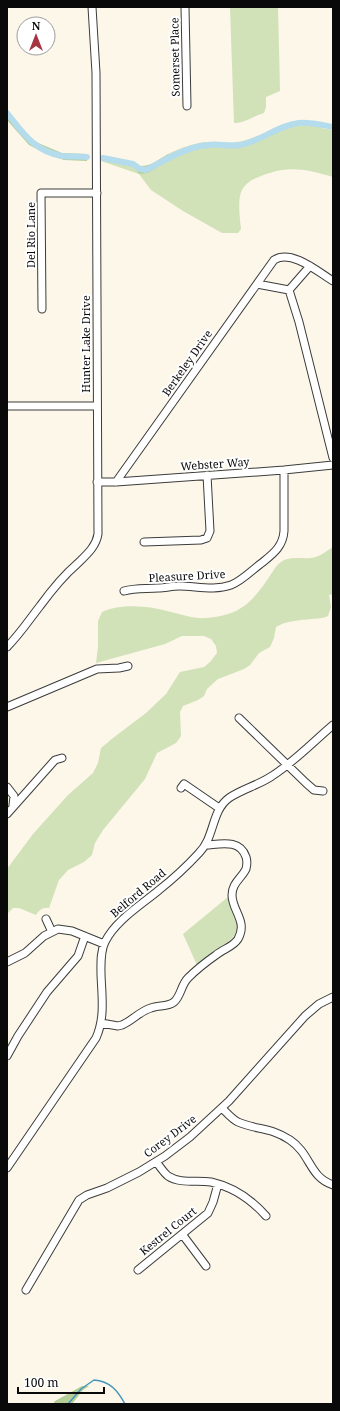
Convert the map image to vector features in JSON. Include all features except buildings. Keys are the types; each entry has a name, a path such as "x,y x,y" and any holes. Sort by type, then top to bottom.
{"street":[{"name":"Hunter Lake Drive","path":"7,647 22,631 60,581 93,548 98,534 96,74 92,7"},
{"name":"Somerset Place","path":"185,7 186,106"},
{"name":"Del Rio Lane","path":"42,309 42,193 97,193"},
{"name":"Berkeley Drive","path":"116,482 271,263 279,257 291,257 310,266"},
{"path":"289,290 310,266 333,281"},
{"path":"257,284 289,290"},
{"path":"289,290 299,322 333,458"},
{"path":"7,406 97,406"},
{"name":"Webster Way","path":"97,482 116,482 284,470 333,465"},
{"name":"Pleasure Drive","path":"124,591 132,589 177,586 221,587 232,585 243,577 274,552 280,546 284,537 284,470"},
{"path":"144,542 201,540 207,538 210,531 207,475"},
{"path":"7,706 97,669 128,666"},
{"path":"239,718 311,787 318,791 323,791"},
{"path":"181,788 184,784 219,808 229,798 266,780 287,765 333,726"},
{"path":"7,814 55,760 62,758"},
{"path":"7,787 14,796 13,806"},
{"name":"Belford Road","path":"7,1168 96,1038 101,1023 101,959 104,944 116,925 168,882 206,845 219,808"},
{"path":"101,1023 118,1026 122,1025 150,1008 174,1003 186,980 216,954 230,947 238,938 240,932 240,918 233,900 233,889 237,880 245,870 247,860 246,855 235,844 206,845"},
{"path":"46,920 52,932"},
{"path":"7,962 25,953 44,936 58,930 68,930 104,944"},
{"path":"7,1056 44,996 78,956 85,936"},
{"name":"Corey Drive","path":"26,1290 79,1200 87,1195 107,1188 156,1162 190,1137 222,1108 304,1016 319,1004 333,997"},
{"path":"222,1108 238,1122 270,1130 290,1140 302,1150 318,1178 333,1185"},
{"path":"156,1162 164,1172 173,1179 183,1181 203,1181 218,1184 242,1195 266,1216"},
{"name":"Kestrel Court","path":"138,1270 205,1216 214,1202 218,1184"},
{"path":"182,1234 206,1266"}],"green space":[{"path":"230,7 278,7 280,91 266,97 266,107 264,113 242,122 234,123"},
{"path":"7,110 31,140 62,153 87,154 87,161 64,160 49,155 29,145 7,120"},
{"path":"300,120 318,122 321,128 333,130 333,177 305,170 289,169 280,170 258,177 246,185 240,194 239,209 241,229 238,233 222,233 183,211 151,190 139,174 174,157 168,154 197,143 238,142 254,138"},
{"path":"168,154 174,157 148,173 139,174 133,165 148,165 156,162"},
{"path":"102,156 133,165 139,174 101,161"},
{"path":"333,547 333,594 329,595 331,607 328,616 293,621 276,627 274,638 270,647 259,653 250,665 244,669 218,679 207,689 204,696 183,706 180,712 181,736 176,743 157,753 145,779 103,830 95,843 92,855 84,862 68,870 59,880 49,908 41,909 36,915 19,908 13,908 7,914 7,869 33,834 68,795 93,773 98,763 101,748 146,713 166,694 180,672 204,667 217,653 216,646 211,639 204,636 182,636 165,644 96,663 98,647 98,621 102,612 119,607 136,606 154,608 198,618 226,615 247,604 259,591 276,567 284,560 314,557 323,554"},
{"path":"228,897 237,921 236,932 231,939 197,965 183,934"},
{"path":"82,1386 89,1386 83,1390 72,1404 53,1404 55,1401"}],"waterway":[{"path":"7,113 24,134 44,150 52,154 62,156 87,157"},
{"path":"103,158 133,164 140,169 146,170 191,148 247,143 291,124 307,123 333,127"},
{"path":"68,1404 81,1389 94,1380 105,1382 113,1388 125,1404"}]}
